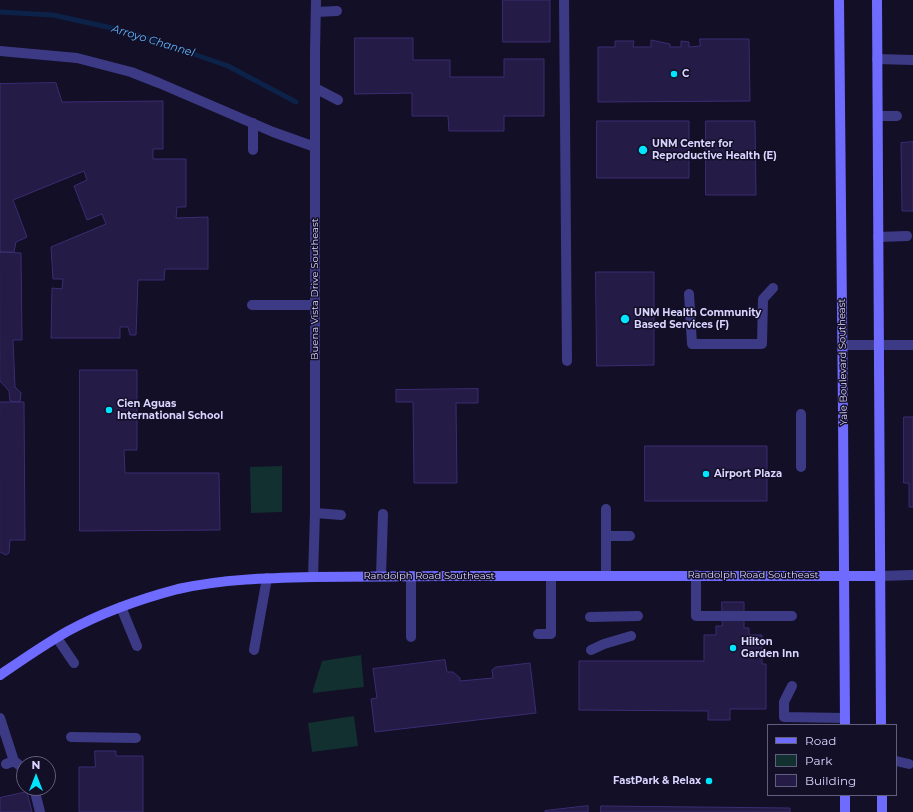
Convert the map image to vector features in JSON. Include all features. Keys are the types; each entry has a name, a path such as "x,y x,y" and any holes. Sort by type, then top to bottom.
{"main road":[{"name":"Yale Boulevard Southeast","path":"839,0 845,721"},
{"path":"877,0 881,724"},
{"name":"Randolph Road Southeast","path":"0,675 57,638 94,618 149,598 180,589 210,583 267,578 382,576 880,576"},
{"path":"845,796 846,812"},
{"path":"882,796 882,812"}],"street":[{"name":"Buena Vista Drive Southeast","path":"313,577 315,513 316,0"},
{"path":"564,0 567,361"},
{"path":"316,12 337,12"},
{"path":"0,51 77,58 131,72 272,132 315,147"},
{"path":"877,59 913,60"},
{"path":"315,88 338,100"},
{"path":"878,116 897,116"},
{"path":"253,123 253,150"},
{"path":"878,237 907,236"},
{"path":"689,294 692,344 762,344 763,299 773,288"},
{"path":"252,305 315,306"},
{"path":"843,345 913,345"},
{"path":"801,414 801,467"},
{"path":"606,509 606,575"},
{"path":"315,513 341,515"},
{"path":"382,576 383,514"},
{"path":"606,536 630,536"},
{"path":"696,575 696,616 792,616"},
{"path":"880,576 913,575"},
{"path":"411,576 411,637"},
{"path":"538,634 552,634 551,576"},
{"path":"254,650 267,578"},
{"path":"121,607 137,646"},
{"path":"590,616 638,616"},
{"path":"591,650 604,644 631,636"},
{"path":"57,638 74,663"},
{"path":"792,686 784,702 784,717 845,721"},
{"path":"0,718 10,762 16,765"},
{"path":"71,737 136,738"},
{"path":"897,761 909,764"},
{"path":"36,796 40,812"}],"green space":[{"path":"282,466 282,512 251,513 250,467"},
{"path":"361,655 364,687 313,693 322,661"},
{"path":"354,716 358,746 312,752 308,723"}],"building":[{"path":"503,0 550,0 550,42 503,42"},
{"path":"355,38 413,38 413,60 450,60 450,77 504,77 504,59 544,59 544,116 504,116 504,131 449,131 448,116 412,116 412,93 355,94"},
{"name":"C","path":"700,39 749,39 750,101 598,102 598,47 615,47 615,41 634,41 633,47 651,47 651,40 670,44 670,47 681,47 681,41 689,42 689,47 700,46"},
{"path":"56,83 62,102 163,101 163,149 153,149 153,159 186,159 186,207 177,207 176,218 208,217 208,269 165,269 164,280 138,280 136,335 130,335 128,327 120,327 120,338 51,338 52,288 62,289 63,279 53,279 51,247 106,224 102,214 87,220 74,186 87,180 84,171 13,200 27,237 16,242 14,252 0,252 0,84"},
{"name":"UNM Center for Reproductive Health (E)","path":"597,121 689,121 689,178 597,178"},
{"path":"706,121 755,121 756,195 706,195"},
{"path":"913,142 913,211 902,211 901,143"},
{"path":"0,252 21,253 22,340 13,340 15,387 21,393 20,402 10,401 9,391 0,381"},
{"name":"UNM Health Community Based Services (F)","path":"596,272 654,272 654,365 597,366"},
{"name":"Cien Aguas International School","path":"80,370 137,370 137,450 124,450 125,473 219,473 220,530 80,531"},
{"path":"478,389 478,403 456,403 457,483 414,483 413,402 396,402 396,390"},
{"path":"0,402 24,402 25,540 10,540 9,553 6,555 0,552"},
{"path":"904,417 913,417 913,507 909,507 909,483 904,483"},
{"name":"Airport Plaza","path":"645,446 767,446 767,501 645,501"},
{"name":"Hilton Garden Inn","path":"722,602 744,602 744,628 749,628 749,635 762,635 762,664 766,664 766,709 730,709 730,720 708,720 708,711 579,710 579,661 704,661 704,635 716,635 716,626 722,626"},
{"path":"445,660 447,672 453,672 460,678 460,681 493,678 492,670 496,667 530,663 536,713 375,732 371,699 377,698 373,669"},
{"path":"95,751 116,751 116,756 143,756 143,812 79,812 79,767 95,767"},
{"path":"16,794 16,796 28,796 32,812 0,812 0,798"},
{"path":"588,806 588,812 545,812 545,811"},
{"path":"601,806 790,808 790,812 601,812"}],"waterway":[{"name":"Arroyo Channel","path":"0,12 53,15 130,32 228,66 296,102"}],"place":[{"name":"C","path":"674,74"},
{"name":"UNM Center for Reproductive Health (E)","path":"643,150"},
{"name":"UNM Health Community Based Services (F)","path":"625,319"},
{"name":"Cien Aguas International School","path":"109,410"},
{"name":"Airport Plaza","path":"706,474"},
{"name":"Hilton Garden Inn","path":"733,648"},
{"name":"FastPark & Relax","path":"709,781"}]}
